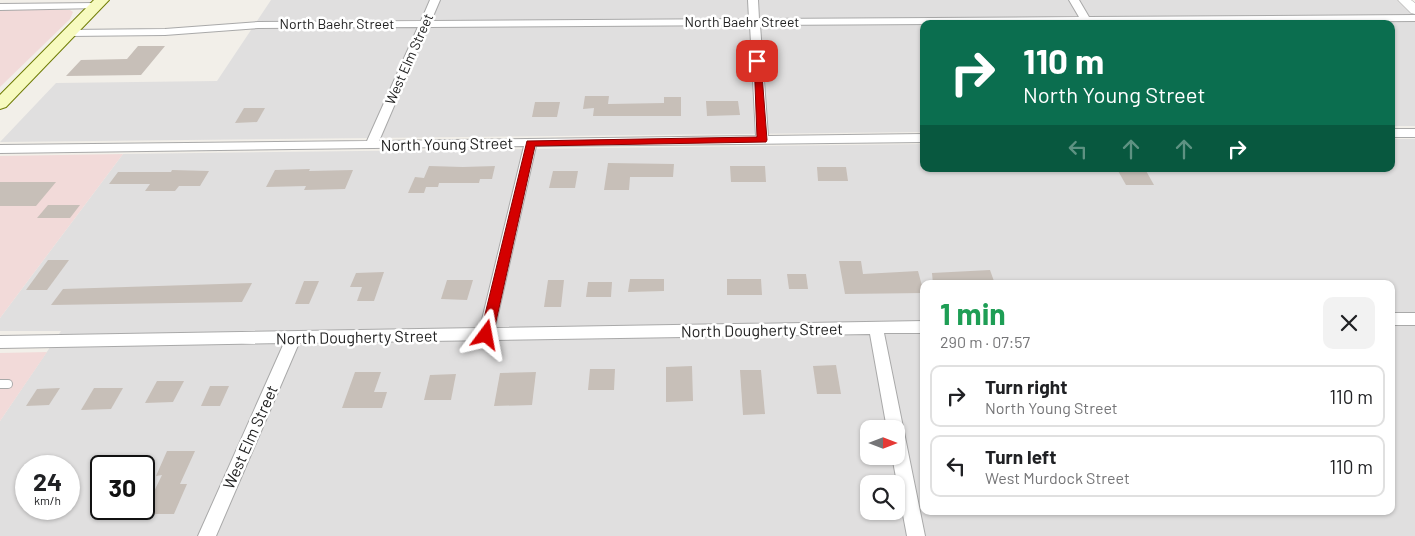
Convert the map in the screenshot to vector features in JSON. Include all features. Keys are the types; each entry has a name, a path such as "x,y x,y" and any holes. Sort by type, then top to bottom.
{"main road":[{"path":"0,104 99,3"}],"street":[{"name":"West Elm Street","path":"371,145 435,0"},
{"path":"753,0 762,140"},
{"path":"1074,0 1086,20"},
{"path":"1404,0 1415,10"},
{"path":"0,7 99,3"},
{"name":"North Baehr Street","path":"1251,20 1415,18"},
{"name":"North Baehr Street","path":"69,33 165,32 258,25 920,22"},
{"path":"1395,133 1415,133"},
{"name":"North Young Street","path":"0,149 920,138"},
{"path":"486,335 530,143"},
{"path":"1395,319 1415,319"},
{"name":"North Dougherty Street","path":"0,342 920,327"},
{"path":"876,328 893,420"},
{"name":"West Elm Street","path":"207,536 294,338"},
{"path":"902,465 916,536"}],"shaded area":[{"path":"271,0 1397,0 1415,16 1415,126 1395,126 1395,20 920,20 920,132 0,142 56,83 217,81"},
{"path":"0,10 70,10 73,12 70,19 0,87"},
{"path":"1395,139 1415,139 1415,536 0,536 0,421 61,331 0,331 0,318 123,154 920,144 920,172 1395,172"},
{"path":"123,154 0,318 0,156"},
{"path":"47,352 0,421 0,353"}],"building":[{"path":"138,46 165,46 141,75 66,76 81,60 127,59"},
{"path":"585,96 609,96 608,104 664,103 664,97 681,97 681,116 593,116 594,108 583,109"},
{"path":"706,101 738,101 740,115 707,116"},
{"path":"535,102 560,102 557,117 532,117"},
{"path":"244,108 265,108 257,122 235,123"},
{"path":"608,163 674,164 673,177 630,177 629,190 604,190"},
{"path":"429,166 495,166 492,179 480,179 479,183 439,183 438,187 426,187 424,193 408,193 415,177 424,178"},
{"path":"730,166 765,166 766,182 731,182"},
{"path":"817,167 846,167 848,181 818,181"},
{"path":"310,169 309,171 353,170 345,189 304,190 306,186 266,187 275,170"},
{"path":"172,170 209,171 200,186 179,186 175,191 145,191 150,184 109,184 118,172 171,172"},
{"path":"553,171 578,171 575,188 549,188"},
{"path":"1119,172 1147,172 1154,185 1126,185"},
{"path":"0,182 56,182 36,206 0,206"},
{"path":"48,205 80,205 70,218 37,218"},
{"path":"48,260 69,260 47,290 26,290"},
{"path":"839,261 861,261 863,274 918,271 920,280 920,293 845,294"},
{"path":"990,270 994,280 933,280 932,273"},
{"path":"384,272 374,301 357,301 362,287 350,287 356,273"},
{"path":"787,274 806,274 808,289 789,289"},
{"path":"630,279 664,279 664,291 628,292"},
{"path":"727,279 761,279 762,295 727,295"},
{"path":"447,280 473,280 467,300 441,299"},
{"path":"548,280 564,280 561,307 544,307"},
{"path":"304,281 319,281 309,304 295,304"},
{"path":"588,282 612,282 611,297 586,297"},
{"path":"252,283 242,302 51,305 63,289"},
{"path":"836,365 841,394 817,394 813,366"},
{"path":"692,366 693,401 666,402 666,367"},
{"path":"590,369 615,369 614,390 588,390"},
{"path":"740,370 761,370 765,414 743,415"},
{"path":"355,372 381,372 374,392 387,392 382,408 342,408"},
{"path":"536,372 532,405 494,406 500,373"},
{"path":"456,374 451,400 424,400 430,375"},
{"path":"157,381 184,381 173,402 145,403"},
{"path":"210,386 229,386 220,406 201,406"},
{"path":"60,388 49,405 26,406 37,389"},
{"path":"94,388 123,388 111,409 81,410"},
{"path":"167,451 195,451 180,484 187,484 174,514 155,514 155,489 162,475 156,476"}],"route":[{"path":"486,335 530,143 762,140 757,61"}]}
